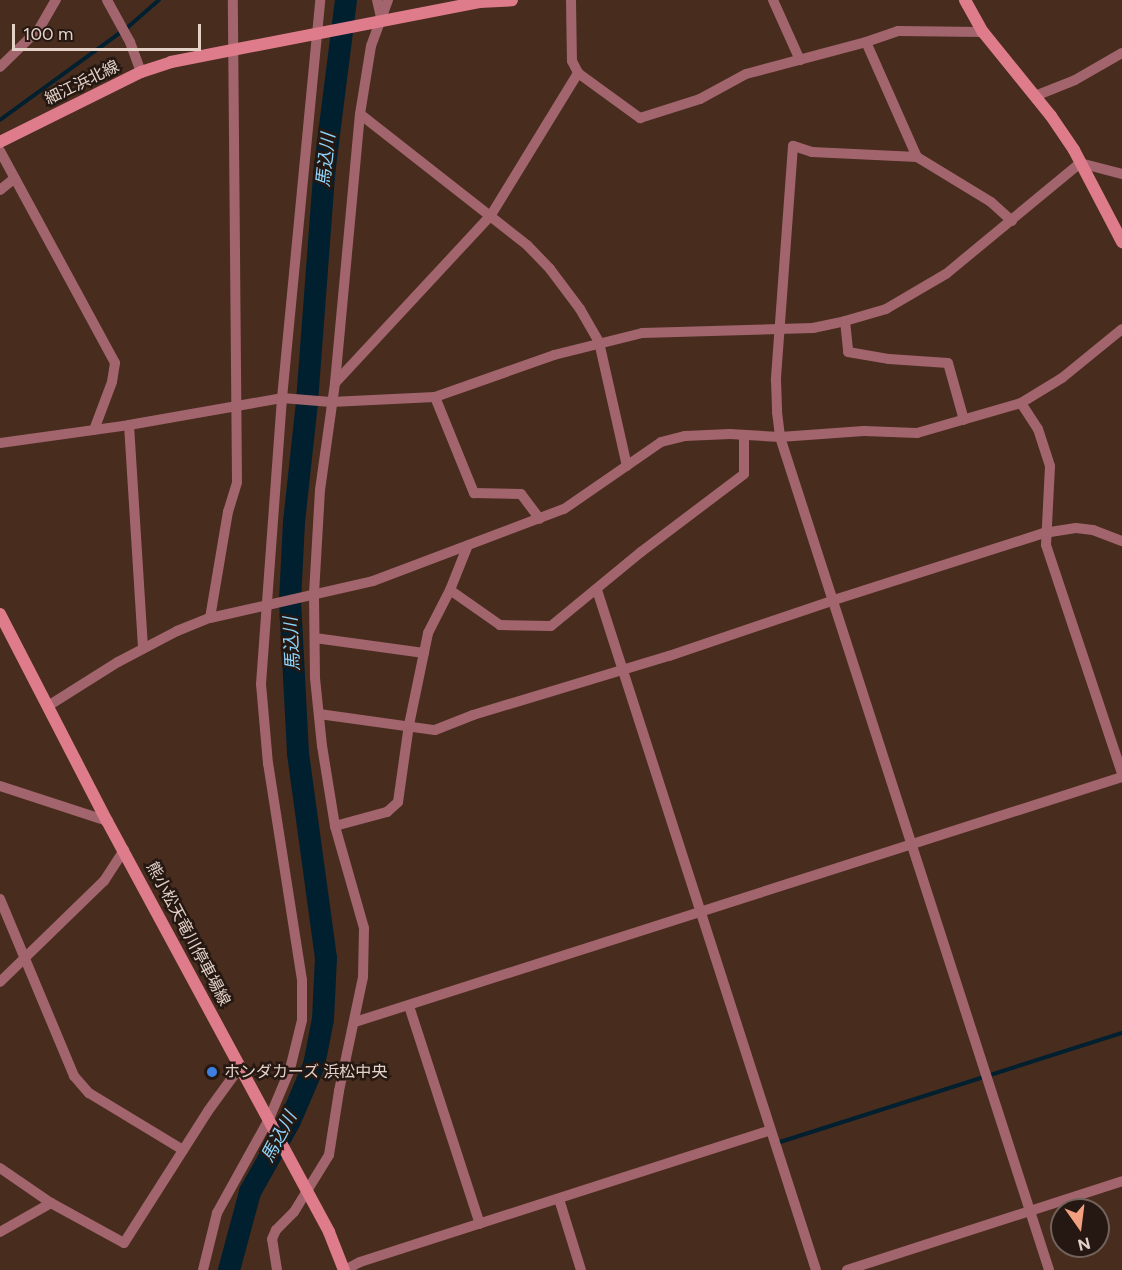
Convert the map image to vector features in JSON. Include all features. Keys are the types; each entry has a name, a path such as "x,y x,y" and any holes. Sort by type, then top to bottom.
{"main road":[{"path":"377,22 479,2 512,0"},
{"path":"965,0 983,32 1035,96 1074,150 1122,242"},
{"name":"細江浜北線","path":"0,142 141,72 171,62 377,22"},
{"name":"熊小松天竜川停車場線","path":"1,617 107,820 307,1190 329,1232 345,1270"}],"street":[{"path":"0,67 39,29 56,0"},
{"path":"107,0 141,72"},
{"path":"210,618 228,512 237,482 233,0"},
{"path":"203,1270 217,1213 271,1122 290,1069 302,1020 303,988 268,764 261,684 284,398 320,34 320,0"},
{"path":"377,0 377,22"},
{"path":"277,1270 272,1239 276,1230 294,1212 329,1155 339,1090 363,977 364,928 335,826 319,714 310,596 328,402 335,383 360,114 371,46 377,22 388,0"},
{"path":"571,0 572,61 578,73 640,118 700,99 746,74 866,42 898,31 983,32"},
{"path":"773,0 800,60"},
{"path":"866,42 917,157"},
{"path":"1035,96 1075,80 1122,53"},
{"path":"335,383 491,215 578,73"},
{"path":"360,114 491,215 527,245 550,269 580,309 599,342 627,466"},
{"path":"1012,222 991,202 917,157 812,152 793,146 776,380 780,437 1049,1270"},
{"path":"0,151 115,363 112,382 94,430"},
{"path":"0,443 129,425 284,398 328,402 435,397 554,354 642,333 813,328 845,321 886,309 925,287 1012,222 1080,163 1119,173 1122,163"},
{"path":"0,190 15,178"},
{"path":"845,321 848,352 889,359 948,363 964,420"},
{"path":"48,706 143,649 177,631 210,618 266,608 373,581 540,519 588,495 661,442 685,436 780,437 864,431 917,433 1021,404 1062,378 1122,329"},
{"path":"435,397 474,493 521,494 540,519"},
{"path":"355,1022 1122,775 1046,545 1044,533 1050,466 1038,429 1021,404"},
{"path":"129,425 143,649"},
{"path":"450,590 500,625 551,626 641,552 744,474 744,435"},
{"path":"319,714 435,730 473,715 669,657 834,600 1044,533 1076,528 1093,530 1122,542"},
{"path":"335,826 394,808 398,802 409,725 428,633 450,590 468,545"},
{"path":"597,590 816,1270"},
{"path":"315,638 424,652"},
{"path":"0,786 107,820"},
{"path":"0,982 104,881 124,850"},
{"path":"0,899 74,1076 84,1089 183,1150"},
{"path":"409,1006 480,1224"},
{"path":"0,1168 51,1203 124,1243 183,1150 240,1067"},
{"path":"345,1270 360,1262 770,1130"},
{"path":"847,1270 1122,1181"},
{"path":"559,1199 581,1270"},
{"path":"0,1232 51,1203"}],"waterway":[{"path":"0,120 128,27 159,0"},
{"name":"馬込川","path":"229,1270 250,1192 290,1121 314,1065 323,1019 326,958 298,753 290,601 294,522 307,402 324,174 346,0"},
{"path":"780,1142 1122,1033"}],"place":[{"name":"ホンダカーズ 浜松中央","path":"212,1072"}]}
